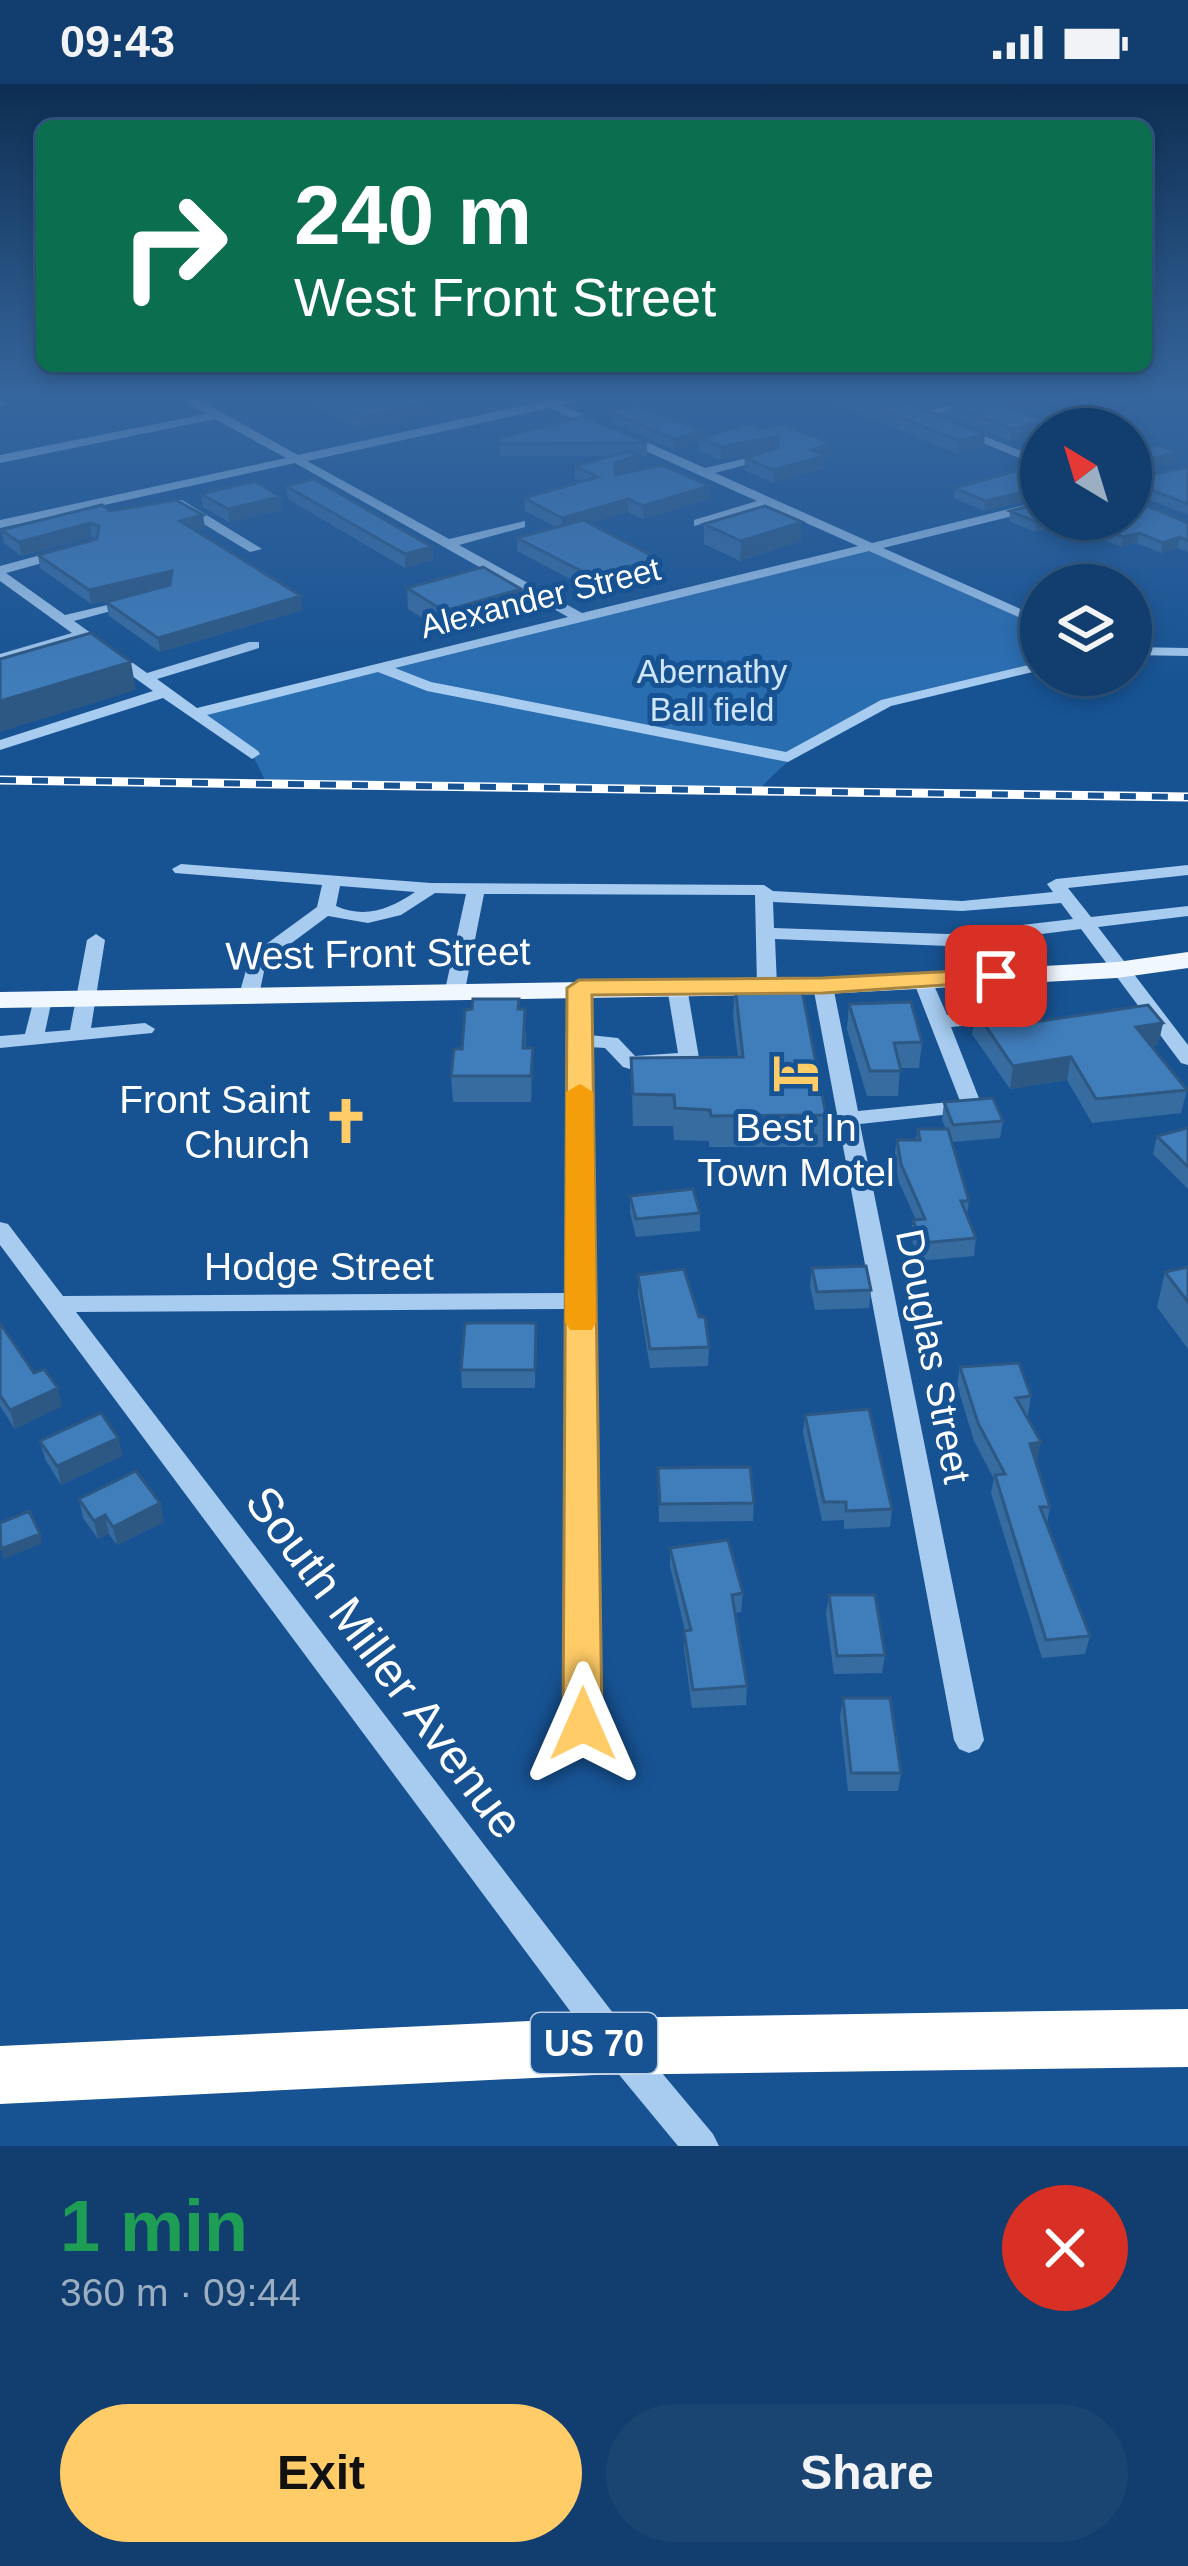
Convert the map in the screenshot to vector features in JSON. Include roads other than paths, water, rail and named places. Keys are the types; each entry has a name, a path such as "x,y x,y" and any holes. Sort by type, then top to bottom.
{"highway":[{"name":"US 70","path":"0,2075 293,2054 614,2042 1188,2038"}],"main road":[{"name":"West Front Street","path":"0,1001 823,986 1117,970 1188,960"}],"street":[{"path":"0,524 142,493"},
{"path":"162,493 255,549"},
{"path":"356,493 580,618"},
{"path":"751,493 1020,614"},
{"path":"699,523 770,502"},
{"name":"Alexander Street","path":"194,712 1020,510"},
{"path":"447,544 520,524"},
{"path":"0,573 75,550"},
{"path":"467,572 487,566"},
{"path":"0,573 252,754"},
{"path":"63,620 146,597"},
{"path":"0,659 83,634"},
{"path":"145,678 254,644"},
{"path":"1152,651 1188,652"},
{"path":"0,676 35,664 24,652"},
{"path":"381,668 427,686 788,757 886,703 1020,671"},
{"path":"0,745 165,692"},
{"path":"181,869 430,888 764,890 767,986"},
{"path":"1188,870 1056,884 1188,1059"},
{"path":"249,995 257,960 326,909 332,881"},
{"path":"455,990 476,887"},
{"path":"326,909 346,917 380,917 411,904 430,888"},
{"path":"765,896 962,906 1062,897"},
{"path":"766,933 948,940 1188,911"},
{"path":"80,1032 96,940"},
{"path":"996,976 1019,1015 1032,1025 1055,1022"},
{"path":"848,1119 972,1106 923,980"},
{"name":"Douglas Street","path":"823,986 969,1740"},
{"path":"580,1041 611,1042 630,1063 689,1058 677,987"},
{"path":"579,988 583,1724"},
{"path":"34,1038 42,999"},
{"path":"1124,1012 1148,1008"},
{"path":"939,1022 1019,1015"},
{"path":"0,1042 145,1029"},
{"name":"South Miller Avenue","path":"0,1229 614,2042 701,2146"},
{"name":"Hodge Street","path":"58,1304 581,1301"}],"railway":[{"path":"0,780 1188,797"}],"place":[{"name":"Best In Town Motel","path":"796,1073"},
{"name":"Front Saint Church","path":"346,1121"}],"park label":[{"name":"Abernathy Ball field","path":"712,690"}]}
